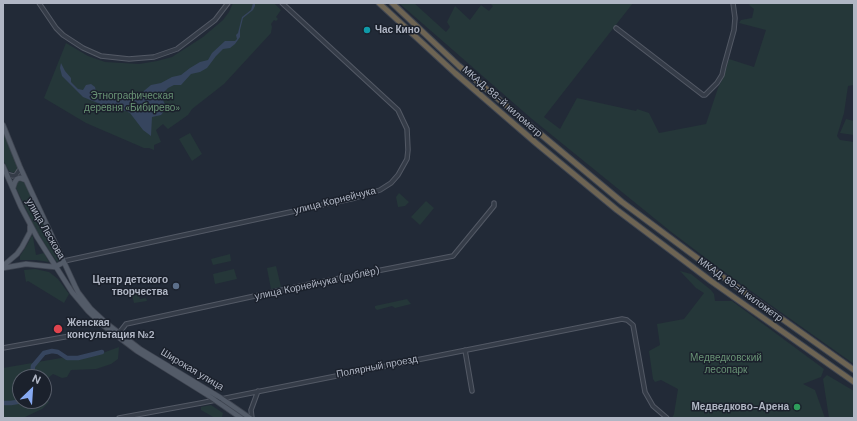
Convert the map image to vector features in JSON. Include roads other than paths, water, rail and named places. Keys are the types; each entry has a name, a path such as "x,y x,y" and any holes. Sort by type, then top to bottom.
{"highway":[{"name":"МКАД, 88-й километр","path":"379,3 455,73 617,210"},
{"name":"МКАД, 88-й километр","path":"392,3 459,66 622,202"},
{"name":"МКАД, 89-й километр","path":"622,202 716,272 854,370"},
{"name":"МКАД, 89-й километр","path":"617,210 711,281 854,382"}],"main road":[{"name":"улица Лескова","path":"3,125 20,167 65,261 75,286"},
{"name":"улица Лескова","path":"3,166 30,225 72,292"},
{"path":"13,188 14,182 17,179 20,178 26,180"},
{"path":"3,267 18,254 26,242 30,232 30,225"},
{"path":"18,254 18,261 22,265"},
{"path":"3,267 32,264 56,267 65,261"},
{"name":"Широкая улица","path":"75,286 91,309 119,333 152,357 221,398 251,418"},
{"name":"Широкая улица","path":"72,292 95,318 114,334 137,351 241,418"}],"street":[{"path":"39,3 56,28 76,44 96,54 129,59 154,57 177,49 216,20 228,3"},
{"name":"улица Корнейчука","path":"65,261 355,198 380,190 391,183 398,175 406,159 408,150 407,129 398,110 282,3"},
{"path":"616,28 705,95 717,83 722,75 734,30 735,18 733,3"},
{"path":"6,174 16,176 20,170 20,167"},
{"name":"улица Корнейчука (дублёр)","path":"119,333 126,324 310,284 452,256 494,206 494,203"},
{"name":"Полярный проезд","path":"119,418 622,318 633,325 645,392 654,406 666,418"},
{"path":"3,348 81,334"},
{"path":"465,350 472,391"},
{"path":"251,418 251,410 258,391"}],"water":[{"path":"253,3 255,3 255,6 253,10 243,18 240,37 235,44 230,48 223,49 207,68 200,72 191,74 181,85 174,85 163,93 157,94 157,96 163,100 165,110 161,115 152,117 151,136 143,130 130,113 110,108 83,97 62,76 60,68 61,63 71,78 71,82 78,89 83,90 86,85 91,84 95,87 96,92 105,95 109,100 121,98 126,100 132,94 139,95 151,85 161,83 172,77 181,75 200,62 208,60 212,53 225,41 235,41 237,39 236,35 238,33 242,17 251,10"}],"waterway":[{"path":"33,369 33,366 44,353 52,351 58,352 67,358 78,358 102,352"},
{"path":"3,403 12,403"}],"place":[{"name":"Час Кино","path":"367,30"},
{"name":"Центр детского творчества","path":"176,286"},
{"name":"Женская консультация №2","path":"58,329"},
{"name":"Медведково-Арена","path":"797,407"}],"park label":[{"name":"Этнографическая деревня «Бибирево»","path":"132,102"},
{"name":"Медведковский лесопарк","path":"726,364"}]}
